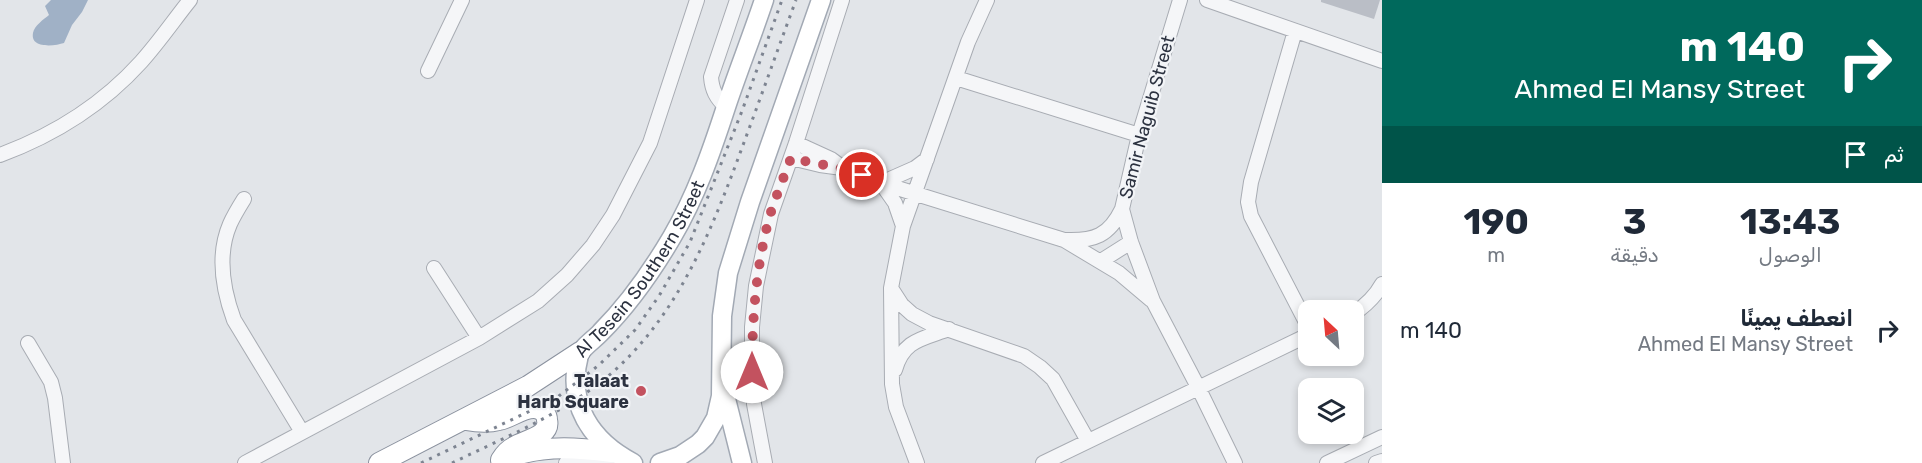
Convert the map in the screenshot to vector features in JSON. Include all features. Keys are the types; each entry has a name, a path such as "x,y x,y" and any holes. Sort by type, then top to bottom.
{"highway":[{"name":"Al Tesein Southern Street","path":"379,463 546,376 580,352"},
{"path":"465,420 497,421 529,408 538,408 546,414 548,422 546,430 514,446 497,462"},
{"path":"497,462 519,454 558,448 628,460"}],"main road":[{"name":"Al Tesein Southern Street","path":"580,352 616,316 642,281 672,237 691,202 705,170 764,0"},
{"path":"660,463 690,451 705,436 716,418 722,382 722,316 728,273 750,202 821,0"},
{"path":"580,352 576,384 579,404 587,423 594,433 628,460"},
{"path":"722,382 742,463"}],"street":[{"path":"0,155 38,139 65,124 106,96 142,61 190,0"},
{"path":"428,71 462,0"},
{"path":"245,463 479,338 538,301 567,275 613,215 633,180 650,143 697,0"},
{"path":"726,106 715,95 711,77 737,0"},
{"path":"765,463 754,404 752,372 752,327 762,249 771,214 842,0"},
{"path":"917,463 896,407 892,384 891,288 903,226 968,42 987,0"},
{"name":"Samir Naguib Street","path":"1179,0 1139,135 1122,210 1153,301 1235,463"},
{"path":"1207,0 1224,3 1294,31 1382,61"},
{"path":"1294,31 1251,182 1248,202 1251,216 1298,307"},
{"path":"956,78 1139,135"},
{"path":"796,143 831,159 843,168"},
{"path":"791,158 843,168 881,183 916,192 1064,240 1119,273 1153,301"},
{"path":"881,183 915,168 927,159"},
{"path":"881,183 895,203 903,226"},
{"path":"244,199 230,225 225,241 223,276 227,298 234,320 302,432"},
{"path":"1064,240 1085,241 1104,233 1115,224 1122,210"},
{"path":"1101,261 1131,242"},
{"path":"434,268 479,338"},
{"path":"1364,306 1382,284"},
{"path":"891,288 912,314 929,323 1024,356 1040,367 1053,379 1088,441"},
{"path":"892,384 898,359 903,351 924,338 949,330"},
{"path":"1043,463 1298,340"},
{"path":"28,343 51,381 56,398 63,463"},
{"path":"1327,463 1382,437"},
{"path":"566,463 628,460"},
{"path":"1376,463 1382,461"}],"water":[{"path":"51,0 88,0 64,43 39,44 35,42 33,33 37,25 49,15 45,6"}],"building":[{"path":"1321,0 1380,0 1374,19 1321,2"}],"railway":[{"path":"421,463 555,399 599,365 635,330 659,296 690,242 742,111 782,0"},
{"path":"452,463 552,414 589,391 633,353 655,326 692,267 721,203 796,0"}],"place":[{"name":"Talaat Harb Square","path":"641,391"}],"route":[{"path":"752,372 752,327 762,249 771,214 791,158 843,168 862,175"}]}
